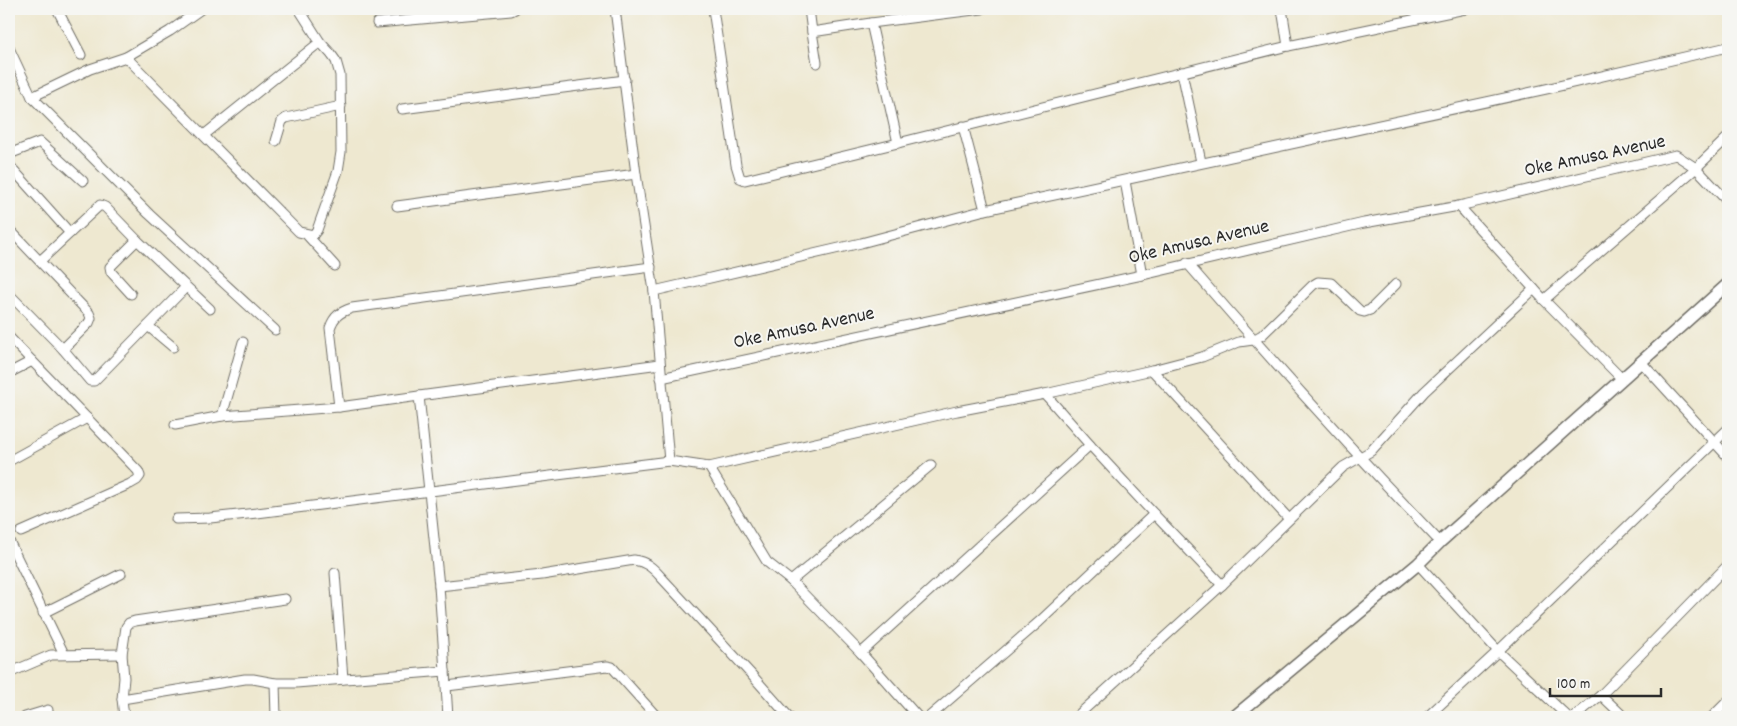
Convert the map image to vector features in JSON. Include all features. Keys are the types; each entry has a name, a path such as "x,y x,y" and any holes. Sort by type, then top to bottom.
{"street":[{"path":"57,9 81,55"},
{"path":"32,97 90,69 126,57 176,27 201,9"},
{"path":"126,57 299,232 313,235 317,230 338,171 341,152 341,106 338,68 331,54 320,42 299,9"},
{"path":"377,23 515,9"},
{"path":"615,9 636,174 654,291 668,461"},
{"path":"714,9 736,165 740,178 750,179 1288,46 1465,9"},
{"path":"809,9 817,63"},
{"path":"812,32 982,9"},
{"path":"1282,9 1288,46"},
{"path":"871,23 898,143"},
{"path":"204,135 320,42"},
{"path":"654,291 861,243 985,210 1546,89 1728,47"},
{"path":"9,48 32,97 149,214 275,330"},
{"path":"1182,72 1201,162"},
{"path":"402,109 625,80"},
{"path":"276,141 282,121 286,118 341,106"},
{"path":"962,126 985,210"},
{"path":"1544,300 1696,168 1728,137"},
{"path":"9,154 37,143 43,143 83,181"},
{"name":"Oke Amusa Avenue","path":"662,378 1142,275 1364,223 1458,206 1676,155 1696,168 1728,202"},
{"path":"9,165 70,233"},
{"path":"397,206 636,174"},
{"path":"1124,181 1142,275"},
{"path":"40,261 100,205 210,309"},
{"path":"1458,206 1544,300 1622,379"},
{"path":"9,229 89,313 91,318 89,323 63,349"},
{"path":"306,235 335,266"},
{"path":"132,294 111,272 110,267 137,240"},
{"path":"1187,263 1359,458 1440,542"},
{"path":"339,407 330,328 333,319 340,312 352,308 651,267"},
{"path":"176,519 210,518 257,513 668,461 709,468 957,411 1046,394 1152,370 1202,356 1239,342 1253,340 1262,335 1318,282 1331,283 1360,311 1364,312 1370,310 1396,284"},
{"path":"1234,717 1418,564 1440,542 1728,284"},
{"path":"9,294 63,349 90,381 94,381 186,287"},
{"path":"1076,717 1222,585 1343,467 1371,451 1424,392 1534,289"},
{"path":"148,326 173,347"},
{"path":"9,337 138,471 140,476 138,480 21,532"},
{"path":"222,416 243,342"},
{"path":"9,373 32,361"},
{"path":"1642,363 1728,456"},
{"path":"175,425 222,416 339,407 660,364"},
{"path":"1152,370 1289,519"},
{"path":"1046,394 1090,445 1222,585"},
{"path":"419,396 439,586 448,717"},
{"path":"9,461 87,418"},
{"path":"1427,717 1728,429"},
{"path":"861,653 1090,445"},
{"path":"790,581 931,465"},
{"path":"709,468 760,553 861,653 918,717"},
{"path":"929,717 1039,622 1154,514"},
{"path":"9,541 64,654"},
{"path":"439,586 542,575 634,560 643,562 660,576 750,672 789,717"},
{"path":"1418,564 1498,651 1568,717"},
{"path":"1574,717 1601,695 1728,564"},
{"path":"335,572 343,679"},
{"path":"43,613 121,574"},
{"path":"124,717 122,654 126,627 129,623 285,599"},
{"path":"9,673 51,655 122,654"},
{"path":"447,686 607,666 612,667 657,717"},
{"path":"122,699 245,679 275,683 296,683 445,671"},
{"path":"275,683 276,717"},
{"path":"1601,695 1624,717"},
{"path":"1712,717 1728,700"},
{"path":"25,717 48,710"}]}
